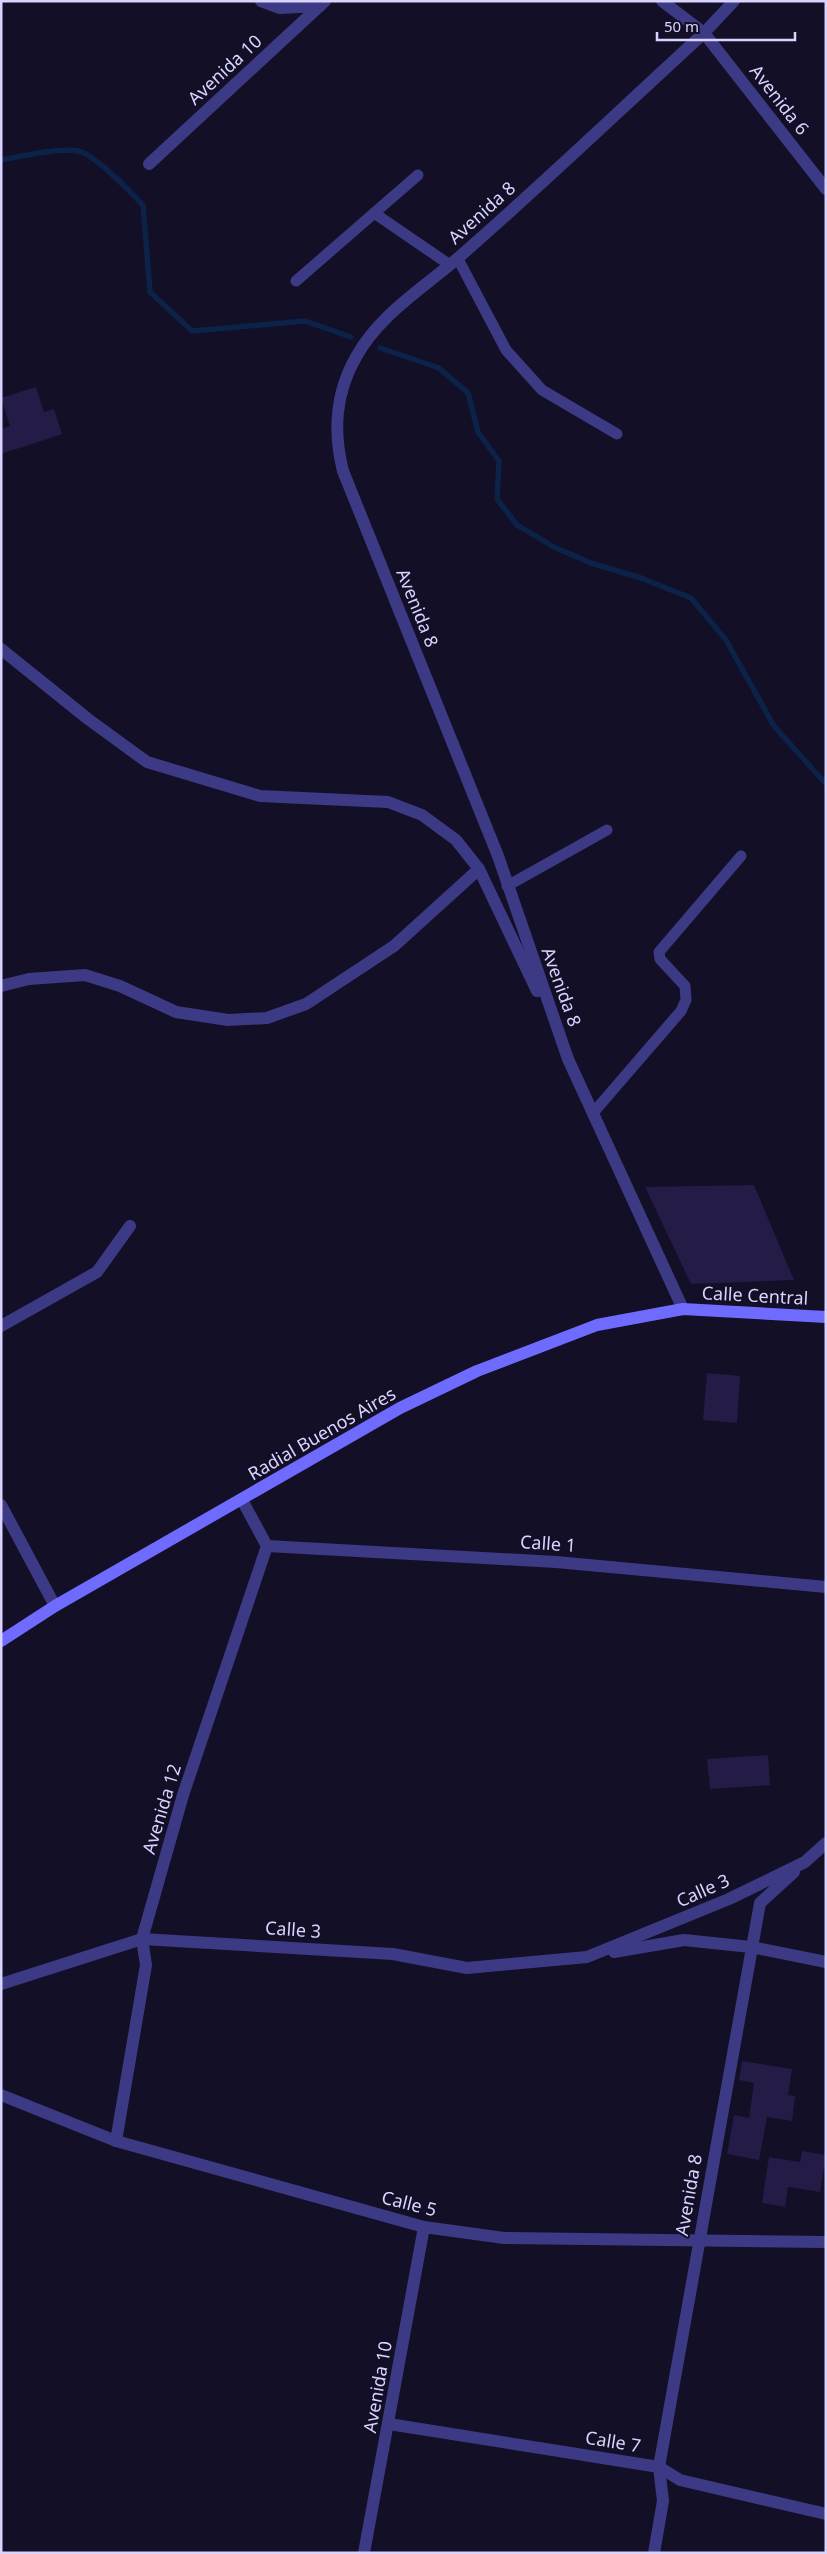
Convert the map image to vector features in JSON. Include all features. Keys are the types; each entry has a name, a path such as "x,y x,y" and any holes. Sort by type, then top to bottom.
{"main road":[{"name":"Calle Central","path":"683,1309 826,1318"},
{"name":"Radial Buenos Aires","path":"1,1640 55,1606 400,1408 477,1371 597,1325 683,1309"}],"street":[{"path":"261,1 280,8 322,4"},
{"name":"Avenida 6","path":"662,1 704,33 826,189"},
{"name":"Avenida 8","path":"683,1309 568,1059 498,856 352,494 337,450 336,426 339,400 345,379 356,356 374,331 395,309 454,262 704,33 734,1"},
{"name":"Avenida 10","path":"149,164 322,4"},
{"path":"1,649 88,719 147,762 260,796 388,802 422,815 456,840 479,868 568,1059"},
{"path":"1,986 29,979 84,975 120,986 176,1012 228,1020 267,1018 306,1004 394,946 479,868"},
{"path":"1,1326 98,1272 130,1226"},
{"path":"242,1500 267,1546"},
{"path":"1,1505 55,1606"},
{"name":"Calle 1","path":"267,1546 556,1562 826,1586"},
{"name":"Avenida 12","path":"116,2142 146,1965 142,1939 183,1795 267,1546"},
{"name":"Calle 3","path":"587,1957 728,1899 805,1862 826,1843"},
{"name":"Avenida 8","path":"654,2553 664,2500 659,2467 760,1903 805,1862"},
{"name":"Calle 3","path":"1,1984 142,1939 392,1954 467,1968 587,1957 684,1940 751,1947 826,1962"},
{"name":"Calle 5","path":"1,2095 116,2142 424,2227 504,2238 826,2242"},
{"name":"Avenida 10","path":"364,2553 424,2227"},
{"name":"Calle 7","path":"389,2424 659,2467 680,2480 826,2514"}],"lane":[{"path":"296,281 418,175"},
{"path":"374,213 454,262 506,350 542,390 617,434"},
{"path":"507,886 607,830"},
{"path":"593,1113 681,1011 686,1000 685,986 660,958 659,952 741,856"}],"building":[{"path":"36,387 44,412 54,409 62,434 1,454 1,429 10,426 1,398"},
{"path":"754,1185 794,1280 691,1284 645,1187"},
{"path":"707,1373 740,1376 737,1423 703,1420"},
{"path":"768,1755 770,1785 710,1789 707,1759"},
{"path":"742,2061 792,2069 788,2095 795,2096 792,2121 767,2117 759,2160 727,2154 734,2115 749,2118 754,2083 739,2080"},
{"path":"802,2151 826,2155 820,2192 788,2187 785,2207 762,2203 769,2157 800,2162"}],"waterway":[{"path":"1,160 50,151 78,151 94,159 112,174 143,205 150,292 192,331 305,321 351,337"},
{"path":"380,348 439,368 468,393 478,432 499,461 497,499 517,525 554,547 591,563 641,578 691,598 726,640 774,726 826,784"}]}
